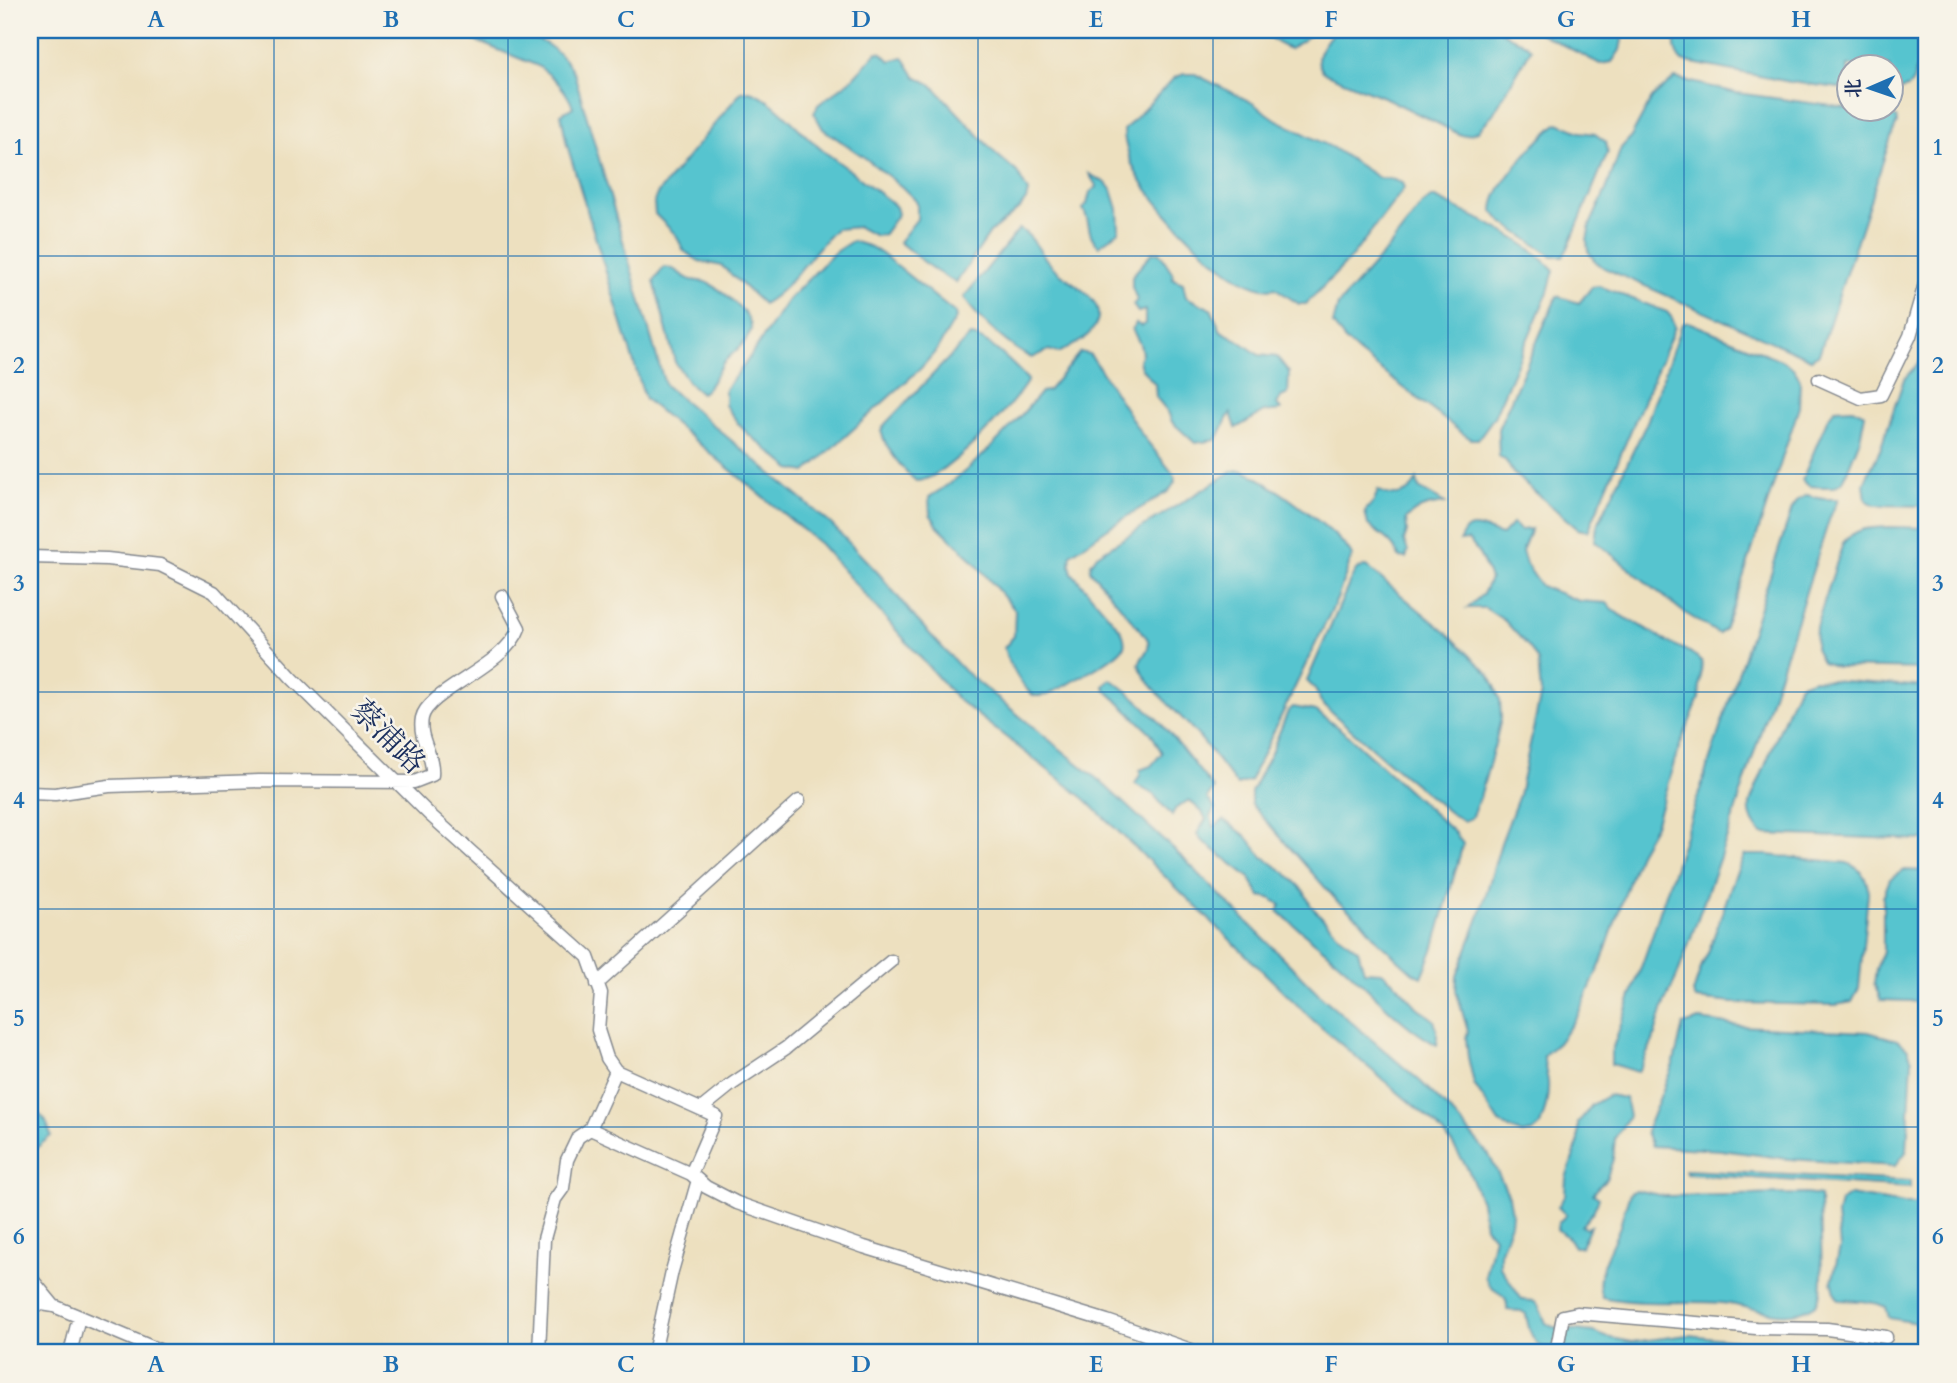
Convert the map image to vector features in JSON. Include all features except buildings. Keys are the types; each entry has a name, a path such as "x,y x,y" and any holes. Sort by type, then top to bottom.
{"street":[{"path":"1819,379 1861,398 1881,395 1910,336 1927,277"},
{"name":"蔡浦路","path":"30,557 107,559 160,565 214,592 292,678 395,781 588,957 601,993 598,1030 607,1058 616,1071"},
{"path":"30,793 55,794 109,786 258,781 414,782 432,775 433,764 420,733 422,715 429,703 478,670 516,637 519,628 502,596"},
{"path":"597,984 799,801"},
{"path":"701,1109 732,1084 786,1048 891,961"},
{"path":"538,1353 544,1239 555,1199 563,1188 567,1160 578,1137 590,1129 616,1071 716,1116 694,1177 654,1353"},
{"path":"590,1129 694,1177 737,1203 852,1243 1107,1321 1200,1353"},
{"path":"30,1277 54,1306"},
{"path":"30,1302 54,1306 166,1353"},
{"path":"1556,1353 1563,1316 1577,1313 1755,1328 1827,1329 1886,1338"},
{"path":"71,1353 79,1317"}],"water":[{"path":"449,30 519,34 535,38 563,57 574,73 665,385 831,524 880,575 964,671 1101,782 1185,860 1322,997 1421,1082 1454,1115 1489,1155 1509,1196 1511,1223 1500,1254 1500,1266 1522,1300 1533,1301 1538,1305 1546,1323 1553,1327 1593,1332 1632,1342 1688,1335 1863,1353 1774,1354 1688,1345 1653,1353 1642,1351 1577,1354 1552,1351 1538,1344 1531,1333 1526,1314 1507,1310 1505,1299 1492,1288 1485,1277 1494,1236 1485,1227 1481,1202 1468,1169 1451,1142 1433,1122 1315,1022 1085,799 957,699 820,544 645,399 567,145 561,114 573,107 567,95 559,84 538,66"},
{"path":"1260,30 1314,30 1289,49"},
{"path":"1335,30 1500,30 1531,49 1493,114 1478,131 1461,135 1388,99 1326,74 1318,57"},
{"path":"1534,30 1624,30 1620,50 1612,62 1600,64"},
{"path":"1678,30 1924,30 1926,34 1913,81 1904,89 1904,52 1834,52 1834,87 1790,82 1682,61 1677,54 1675,39"},
{"path":"877,52 890,61 903,57 915,76 932,85 996,154 1017,172 1028,192 1019,209 990,233 956,283 934,270 899,242 917,219 917,202 864,157 823,129 814,113 818,105 850,81"},
{"path":"1195,74 1251,102 1277,120 1333,148 1379,178 1402,183 1404,188 1349,260 1306,304 1299,304 1275,288 1259,287 1241,279 1221,266 1182,230 1138,176 1127,150 1124,130 1174,78"},
{"path":"1675,78 1737,93 1834,106 1834,122 1897,122 1819,354 1811,359 1604,268 1588,251 1590,225 1621,148 1631,137 1652,98"},
{"path":"750,91 769,102 818,146 891,202 898,214 883,235 876,236 858,227 836,229 783,289 763,304 722,266 699,261 684,251 676,235 655,214 654,202 657,194 741,92"},
{"path":"1558,123 1580,132 1595,134 1606,142 1608,152 1568,248 1563,256 1552,256 1501,221 1493,211 1500,188 1508,176"},
{"path":"1089,174 1106,183 1112,190 1118,209 1119,231 1099,246 1092,238 1083,209 1090,192 1097,187"},
{"path":"1431,198 1498,229 1528,247 1554,270 1548,292 1494,417 1478,439 1471,439 1462,433 1359,353 1333,324 1338,305 1421,206"},
{"path":"1019,229 1029,236 1049,263 1092,299 1097,308 1098,318 1093,328 1082,340 1059,353 1049,350 1032,358 1024,354 985,322 964,297"},
{"path":"852,241 882,254 955,313 956,318 936,351 921,368 806,472 791,469 738,423 725,405 725,389 788,300 835,252"},
{"path":"1159,252 1172,272 1173,279 1183,283 1186,297 1211,309 1221,331 1259,355 1277,357 1289,372 1288,394 1281,397 1277,404 1281,410 1264,412 1236,428 1231,413 1216,440 1195,443 1172,422 1156,397 1155,384 1141,368 1140,344 1132,329 1136,323 1141,326 1145,324 1145,310 1138,312 1133,305 1137,300 1132,287 1132,276 1152,253"},
{"path":"664,267 674,269 689,279 714,286 735,303 750,323 747,339 723,363 711,384 701,393 689,383 675,362 654,281"},
{"path":"1599,286 1667,312 1675,327 1588,531 1578,529 1513,473 1506,461 1499,456 1498,429 1557,296 1579,303 1592,287"},
{"path":"1688,322 1781,360 1793,368 1800,379 1799,407 1739,590 1724,629 1719,634 1682,611 1595,541 1597,526 1647,422 1682,324"},
{"path":"970,336 977,337 992,347 1028,380 994,423 960,456 928,478 916,481 895,458 881,431"},
{"path":"1080,352 1089,354 1095,361 1142,435 1175,476 1175,482 1169,491 1071,554 1072,573 1121,630 1125,644 1112,658 1089,672 1048,695 1036,696 1021,683 1004,648 1014,636 1015,610 970,557 938,526 930,514 929,497 959,476 989,449 1041,392 1048,391"},
{"path":"1927,359 1927,506 1875,505 1866,500 1864,483 1880,450 1904,379 1919,362"},
{"path":"1852,408 1865,414 1860,439 1843,481 1834,487 1809,486 1802,480 1827,420 1835,409"},
{"path":"1241,470 1266,483 1301,508 1335,535 1352,556 1337,599 1250,781 1237,785 1201,738 1148,681 1139,664 1148,648 1147,638 1090,570 1097,555 1233,471"},
{"path":"1417,480 1419,488 1445,503 1424,507 1406,519 1407,532 1404,541 1408,551 1406,558 1399,557 1390,543 1368,525 1365,511 1374,501 1378,490 1395,495 1405,493"},
{"path":"1807,495 1838,499 1725,843 1677,976 1664,1004 1653,1041 1638,1072 1611,1064 1611,1053 1792,509 1798,500"},
{"path":"1513,523 1520,530 1531,529 1522,551 1526,564 1541,586 1579,601 1607,603 1622,616 1702,661 1699,698 1677,753 1655,825 1639,853 1601,963 1577,1017 1558,1043 1544,1055 1548,1093 1540,1126 1533,1132 1522,1134 1499,1123 1474,1084 1468,1057 1468,1031 1456,991 1457,976 1519,795 1541,693 1538,661 1530,648 1505,621 1485,608 1467,608 1483,594 1490,579 1475,548 1468,540 1460,541 1463,533 1472,527 1502,535"},
{"path":"1889,527 1927,528 1927,669 1837,667 1822,662 1815,648 1816,627 1843,543 1858,531"},
{"path":"1366,566 1448,634 1489,674 1495,686 1500,700 1501,718 1480,797 1471,818 1464,821 1450,813 1322,704 1315,689 1307,681 1352,577 1356,570"},
{"path":"1110,679 1153,715 1214,789 1207,798 1215,808 1210,816 1214,827 1224,820 1246,836 1262,856 1287,874 1304,891 1311,906 1358,950 1364,971 1382,972 1434,1020 1437,1045 1402,1021 1340,963 1278,911 1281,905 1270,898 1260,896 1249,877 1200,839 1197,834 1206,819 1189,800 1175,809 1172,816 1154,795 1135,784 1140,770 1151,766 1162,753 1151,733 1107,691 1104,686"},
{"path":"1814,679 1927,687 1927,840 1762,834 1756,826 1750,814 1751,800 1794,695 1800,684"},
{"path":"1293,707 1316,711 1349,736 1456,834 1463,844 1433,950 1422,977 1413,973 1379,942 1361,920 1338,902 1251,804 1251,792 1288,711"},
{"path":"1745,855 1847,863 1863,874 1868,893 1859,988 1852,1002 1836,1005 1733,1003 1696,999 1693,993 1702,965"},
{"path":"1904,870 1927,871 1927,1004 1881,1000 1874,984 1883,951 1883,897 1890,879"},
{"path":"1700,1020 1739,1026 1868,1032 1897,1040 1907,1048 1912,1060 1907,1151 1895,1166 1652,1146 1646,1132 1674,1062 1683,1025"},
{"path":"1609,1095 1625,1098 1629,1116 1615,1138 1613,1159 1607,1177 1593,1194 1599,1198 1593,1212 1581,1226 1590,1226 1581,1247 1574,1247 1557,1229 1558,1223 1566,1215 1558,1207 1565,1195 1566,1178 1578,1143 1578,1123 1592,1105"},
{"path":"30,1112 45,1120 51,1136 30,1153"},
{"path":"1685,1170 1910,1181 1910,1188 1686,1174"},
{"path":"1635,1190 1664,1196 1820,1196 1822,1279 1821,1293 1816,1304 1794,1313 1782,1313 1733,1304 1646,1302 1602,1297 1601,1271 1620,1226 1630,1193"},
{"path":"1850,1195 1904,1204 1927,1204 1927,1325 1889,1318 1886,1307 1863,1301 1840,1300 1836,1296 1832,1281 1840,1248 1837,1214 1840,1202"}]}
